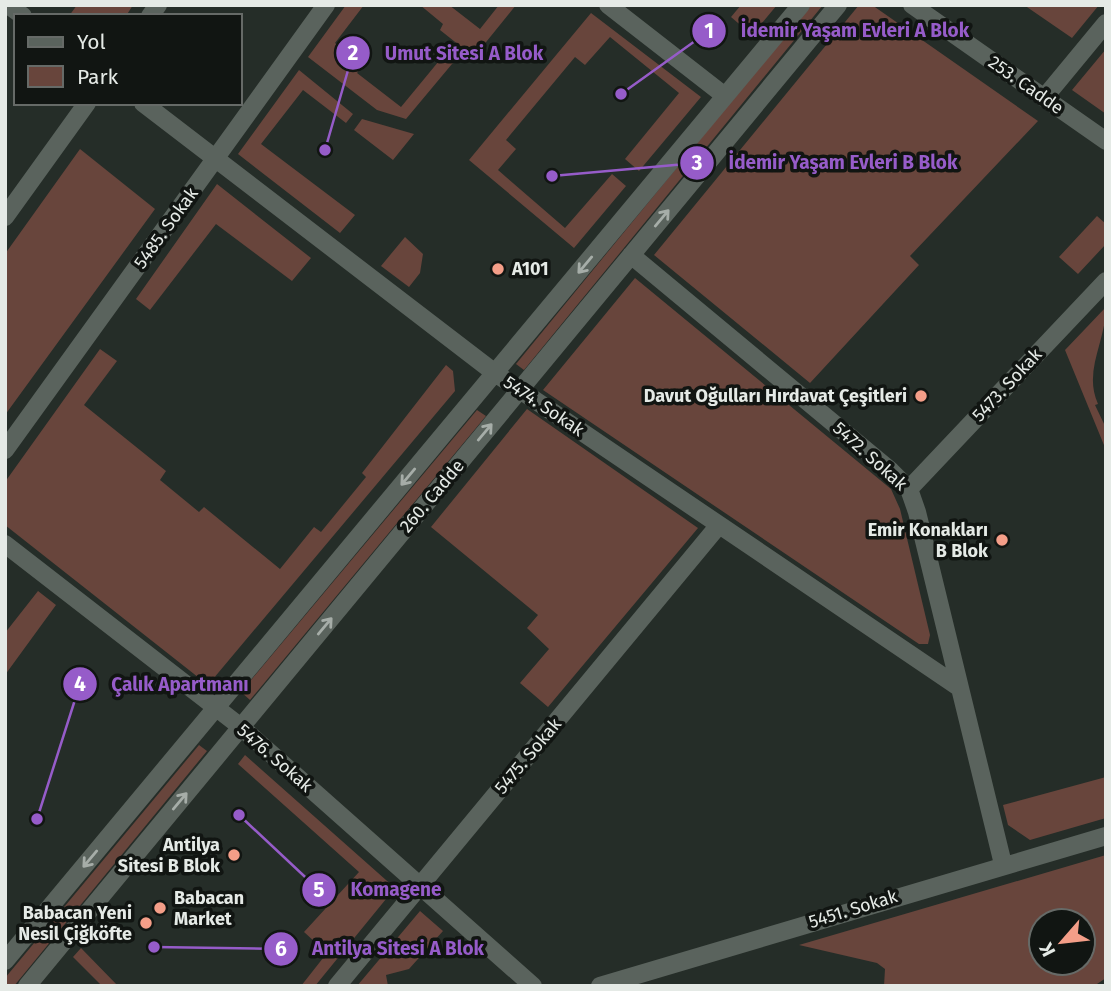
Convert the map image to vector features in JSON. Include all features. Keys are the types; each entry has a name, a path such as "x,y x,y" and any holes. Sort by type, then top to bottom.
{"street":[{"name":"5485. Sokak","path":"5,450 326,5"},
{"path":"608,5 725,96"},
{"name":"260. Cadde","path":"5,961 801,5"},
{"name":"260. Cadde","path":"27,986 838,5"},
{"name":"253. Cadde","path":"912,5 1106,141"},
{"path":"1044,99 1106,23"},
{"path":"5,217 86,105"},
{"name":"5474. Sokak","path":"145,105 495,373 960,688"},
{"name":"5472. Sokak","path":"631,256 891,471 909,489 1003,864"},
{"name":"5473. Sokak","path":"909,489 1106,281"},
{"name":"5475. Sokak","path":"337,986 719,526"},
{"name":"5476. Sokak","path":"5,544 241,727 534,986"},
{"name":"5451. Sokak","path":"600,986 1003,864 1106,836"}],"green space":[{"path":"77,5 133,5 127,14 70,14"},
{"path":"346,5 364,5 335,43 363,65 357,73 401,107 448,50 457,58 406,119 377,110 308,57"},
{"path":"420,5 449,5 480,29 499,5 516,5 474,57 440,30 443,24"},
{"path":"741,5 777,5 752,35 731,17"},
{"path":"810,5 823,5 524,370 516,364"},
{"path":"859,5 872,5 1038,121 910,256 919,265 810,383 654,255"},
{"path":"1024,5 1099,5 1072,38"},
{"path":"591,13 701,97 639,171 625,159 679,93 610,37 585,65 575,57 506,140 516,149 498,170 565,228 612,174 626,186 574,248 469,160"},
{"path":"1106,49 1106,114 1072,90"},
{"path":"299,70 353,114 346,123 303,90 261,144 355,215 340,233 238,154"},
{"path":"362,119 414,134 393,160 354,130"},
{"path":"80,149 155,209 5,415 5,254"},
{"path":"217,184 311,258 292,281 216,224 150,310 136,299"},
{"path":"1097,216 1106,224 1106,244 1078,274 1059,257"},
{"path":"405,237 423,254 420,273 409,287 381,266"},
{"path":"635,278 891,489 900,509 930,635 928,644 919,644 543,390"},
{"path":"1106,307 1093,380 1098,404 1095,405 1106,428 1106,450 1065,350"},
{"path":"100,349 117,361 84,405 166,471 160,480 199,512 204,507 280,569 314,527 321,532 366,477 362,473 446,365 453,371 455,391 208,685 5,525 5,482"},
{"path":"527,409 698,528 548,707 520,683 549,649 527,628 538,615 431,527"},
{"path":"477,410 486,416 250,700 241,692"},
{"path":"38,591 56,605 5,675 5,633"},
{"path":"199,745 207,751 14,986 5,986 5,978"},
{"path":"245,755 395,888 315,986 301,986 327,953 304,932 359,872 238,764"},
{"path":"1106,777 1106,818 1030,840 1008,825 1003,805"},
{"path":"1106,855 1106,978 1094,986 884,986 885,969 877,963 799,945"},
{"path":"420,911 443,931 409,969 386,975 388,986 357,986"},
{"path":"81,948 118,986 102,986 73,957"}],"place":[{"name":"İdemir Yaşam Evleri A Blok","path":"621,94"},
{"name":"Umut Sitesi A Blok","path":"325,150"},
{"name":"İdemir Yaşam Evleri B Blok","path":"552,176"},
{"name":"A101","path":"498,269"},
{"name":"Davut Oğulları Hırdavat Çeşitleri","path":"921,396"},
{"name":"Emir Konakları B Blok","path":"1002,540"},
{"name":"Komagene","path":"239,815"},
{"name":"Çalık Apartmanı","path":"37,819"},
{"name":"Antilya Sitesi B Blok","path":"234,855"},
{"name":"Babacan Market","path":"160,908"},
{"name":"Babacan Yeni Nesil Çiğköfte","path":"146,923"},
{"name":"Antilya Sitesi A Blok","path":"154,947"}]}
